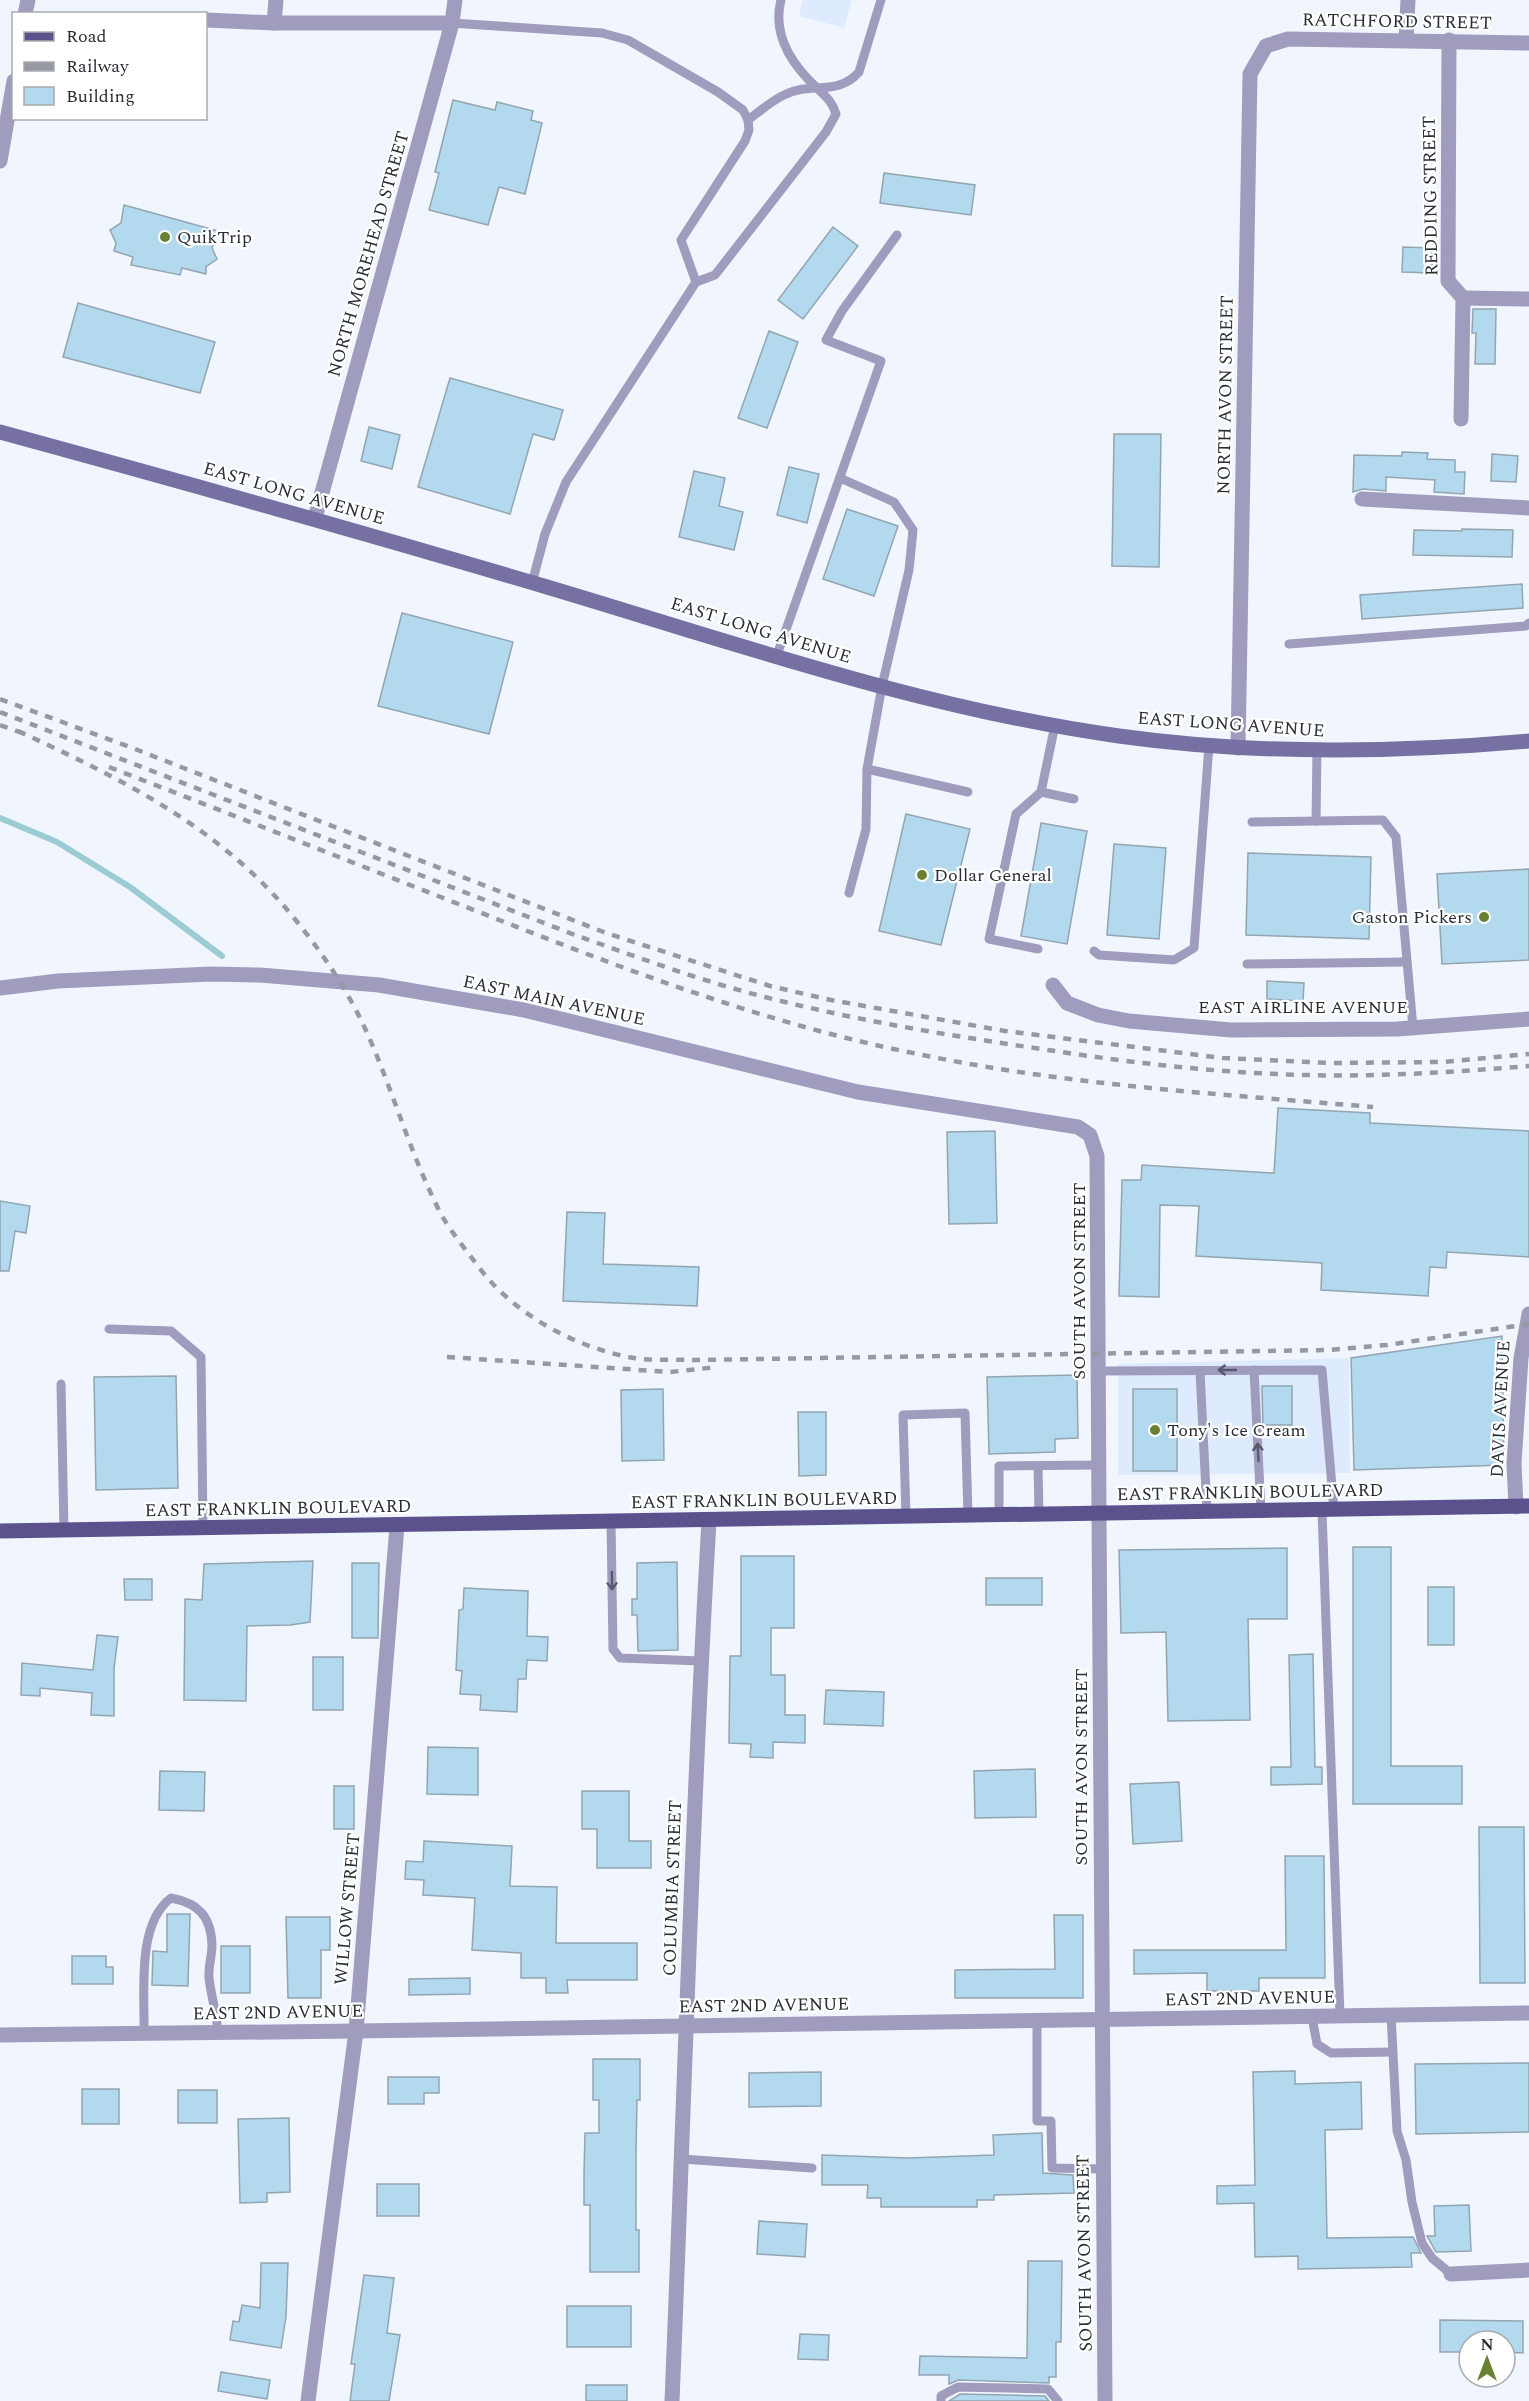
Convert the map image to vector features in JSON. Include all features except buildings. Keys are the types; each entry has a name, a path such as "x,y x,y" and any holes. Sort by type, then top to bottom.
{"main road":[{"name":"EAST LONG AVENUE","path":"0,432 315,518 882,686 974,709 1118,736 1238,748 1407,749 1529,741"},
{"name":"EAST FRANKLIN BOULEVARD","path":"0,1531 1523,1506"}],"street":[{"path":"274,23 276,0"},
{"name":"NORTH MOREHEAD STREET","path":"315,518 452,23 455,0"},
{"path":"1406,40 1408,0"},
{"path":"207,20 274,23 452,23"},
{"name":"RATCHFORD STREET","path":"1266,46 1288,39 1529,43"},
{"name":"REDDING STREET","path":"1449,40 1448,281 1463,298"},
{"name":"NORTH AVON STREET","path":"1238,748 1250,74 1266,46"},
{"path":"0,161 12,92"},
{"path":"1461,418 1463,298 1529,299"},
{"path":"1362,500 1529,508"},
{"name":"EAST MAIN AVENUE","path":"0,988 70,981 212,974 260,975 379,985 524,1010 858,1092 1070,1125 1090,1134"},
{"name":"EAST AIRLINE AVENUE","path":"1053,985 1067,1004 1098,1015 1129,1021 1231,1030 1413,1028 1529,1019"},
{"name":"SOUTH AVON STREET","path":"1090,1134 1097,1156 1105,2401"},
{"name":"DAVIS AVENUE","path":"1523,1506 1514,1463 1529,1314"},
{"name":"COLUMBIA STREET","path":"672,2401 701,1662 709,1521"},
{"name":"WILLOW STREET","path":"308,2401 356,2031 397,1526"},
{"name":"EAST 2ND AVENUE","path":"0,2034 218,2033 1529,2013"},
{"path":"1451,2274 1529,2270"}],"lane":[{"path":"532,583 545,534 566,482 696,282 715,275 826,132 836,114 832,102 815,87 793,61 782,40 777,13 781,0"},
{"path":"748,120 785,94 815,87 841,86 851,81 859,72 881,0"},
{"path":"452,23 602,33 628,40 718,92 743,110 748,120 749,130 745,141 681,240 696,282"},
{"path":"777,655 881,361 826,340 842,311 897,236"},
{"path":"840,478 894,502 913,530 909,570 882,686 867,769 866,829 849,893"},
{"path":"1289,644 1526,626 1529,623"},
{"path":"1038,950 989,939 1016,814 1041,792 1055,725"},
{"path":"1094,951 1099,955 1174,960 1194,948 1209,745"},
{"path":"1316,821 1317,750"},
{"path":"867,769 968,792"},
{"path":"1041,792 1074,799"},
{"path":"1252,822 1383,820 1396,837 1413,1028"},
{"path":"1247,964 1406,962"},
{"path":"109,1329 171,1331 201,1357 203,1528"},
{"path":"1254,1370 1261,1511"},
{"path":"1099,1371 1322,1370 1328,1510 1340,2016"},
{"path":"1200,1371 1207,1512"},
{"path":"60,1384 64,1530"},
{"path":"906,1516 903,1414 955,1413 965,1413 968,1515"},
{"path":"999,1515 999,1466 1100,1465"},
{"path":"1038,1466 1039,1514"},
{"path":"611,1522 613,1649 620,1658 701,1662"},
{"path":"144,2033 148,1931 162,1905 171,1898 188,1902 196,1907 207,1923 212,1945 209,1976 218,2033"},
{"path":"1391,2015 1397,2132 1406,2160 1412,2202 1422,2242 1432,2258 1451,2274"},
{"path":"1312,2017 1317,2044 1331,2053 1392,2052"},
{"path":"1037,2021 1037,2121 1052,2121 1052,2168 1103,2169"},
{"path":"682,2159 812,2168"},
{"path":"941,2401 940,2396 958,2387 1048,2389 1058,2401"}],"shaded area":[{"path":"803,0 852,0 844,28 799,16"},
{"path":"1349,1358 1350,1473 1118,1475 1118,1364"}],"waterway":[{"path":"0,818 57,842 130,887 222,956"}],"railway":[{"path":"0,699 135,749 606,933 770,986 831,1000 1005,1031 1223,1058 1329,1063 1443,1062 1529,1054"},
{"path":"0,712 575,935 693,976 800,1006 870,1021 977,1039 1112,1059 1208,1070 1273,1074 1361,1075 1529,1066"},
{"path":"0,725 25,734"},
{"path":"18,731 96,768 170,810 238,860 269,890 316,947 341,983 355,1009 372,1044 426,1182 439,1211 451,1229 486,1277 507,1298 540,1322 576,1341 614,1354 656,1360 1328,1350 1387,1345 1529,1324"},
{"path":"109,767 639,973 747,1010 857,1041 970,1064 1084,1081 1373,1107"},
{"path":"447,1357 670,1372 718,1367"}],"place":[{"name":"QuikTrip","path":"165,237"},
{"name":"Dollar General","path":"922,875"},
{"name":"Gaston Pickers","path":"1484,917"},
{"name":"Tony's Ice Cream","path":"1155,1430"}]}
